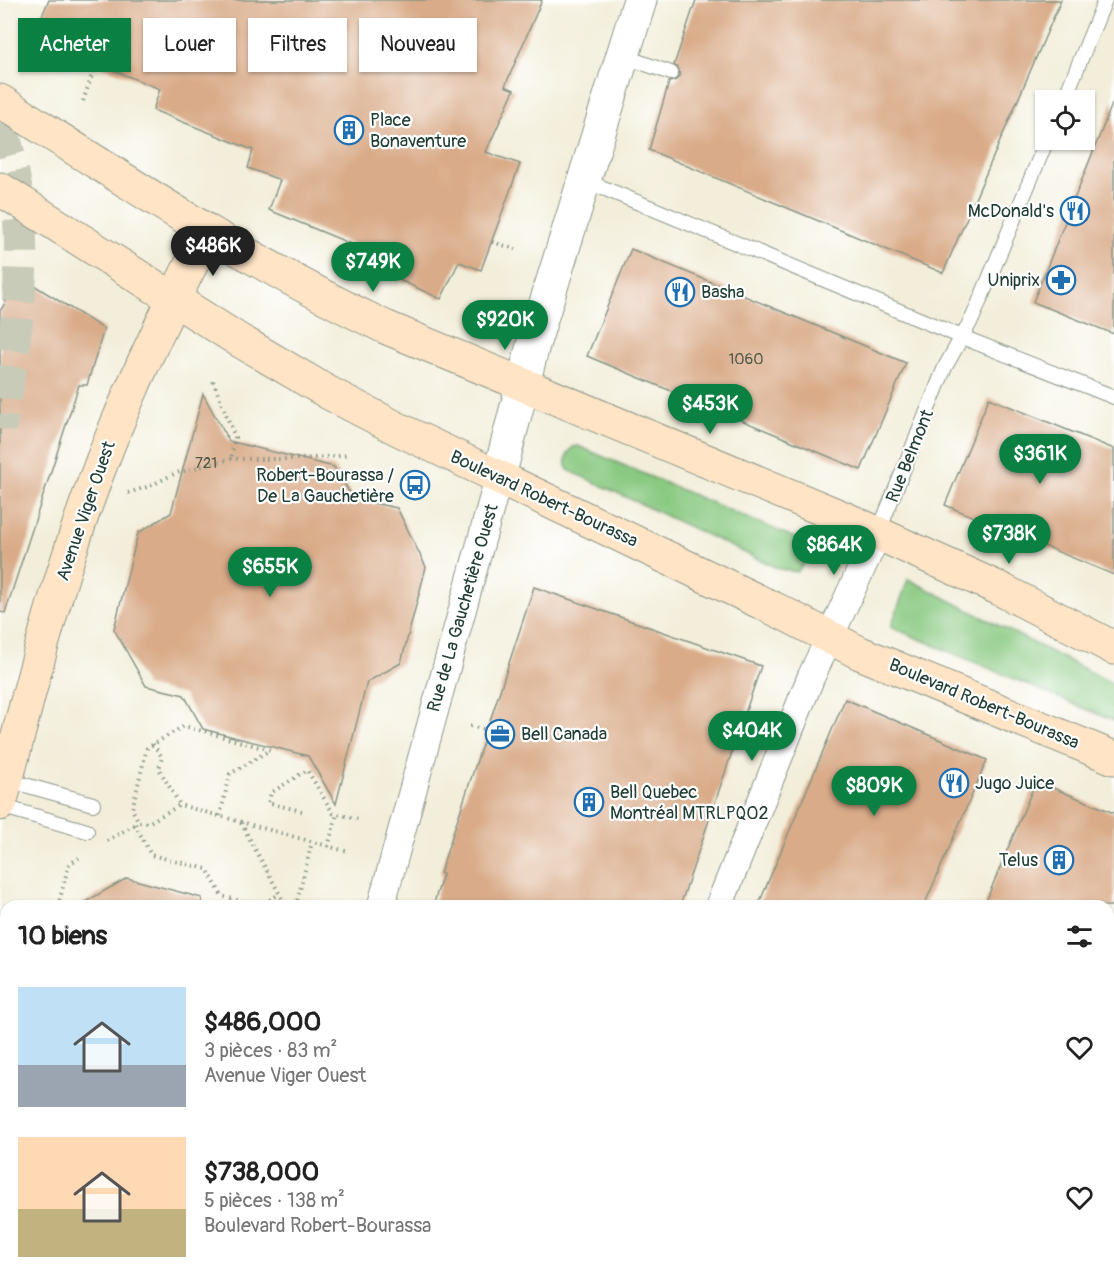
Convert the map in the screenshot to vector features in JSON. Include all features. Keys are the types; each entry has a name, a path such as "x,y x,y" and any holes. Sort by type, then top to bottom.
{"main road":[{"path":"0,100 254,260 340,306 385,327 878,533 1000,589 1114,648"},
{"name":"Boulevard Robert-Bourassa","path":"0,189 172,298 338,398 860,653 1114,758"},
{"name":"Avenue Viger Ouest","path":"2,797 70,549 118,419 154,335 208,231"}],"street":[{"name":"Rue de La Gauchetière Ouest","path":"383,900 522,384 640,0"},
{"name":"Rue Belmont","path":"721,900 811,677 878,533"}],"lane":[{"path":"1068,90 1105,0"},
{"path":"623,56 671,74"},
{"name":"Rue Belmont","path":"878,533 945,367 973,316 1043,150"},
{"path":"584,180 962,337 1114,397"},
{"path":"2,797 93,804"},
{"path":"2,797 87,831"}],"path":[{"path":"82,101 93,72"},
{"path":"492,242 516,249"},
{"path":"213,381 235,437 231,459"},
{"path":"128,493 150,486 176,473 231,459 302,459 349,455"},
{"path":"220,816 230,774 270,750 184,726 147,748 132,809 151,855 207,869 222,896 236,900"},
{"path":"470,726 487,730"},
{"path":"153,744 162,757 159,769 180,805 349,852"},
{"path":"302,811 268,802 271,793 307,770 333,813 358,819"},
{"path":"102,844 137,823 148,823 180,805"},
{"path":"328,847 337,814"},
{"path":"241,823 283,900"},
{"path":"298,900 312,842"},
{"path":"60,900 69,864 79,858"},
{"path":"269,900 280,894"}],"green space":[{"path":"578,446 795,538 808,548 805,563 797,572 779,569 568,470 567,455 573,447"},
{"path":"908,579 1114,684 1114,721 891,627"}],"building":[{"name":"Place Bonaventure","path":"49,0 542,0 505,86 514,90 486,152 520,164 481,270 459,262 441,299 367,265 371,252 269,210 280,180 248,168 253,150 153,110 160,89 117,72 131,72 131,18 41,18"},
{"path":"696,0 1061,0 943,273 649,150 669,82 676,80 680,75 678,68 674,65"},
{"path":"1114,102 1114,334 1033,302"},
{"path":"631,249 906,363 861,470 587,356"},
{"path":"21,277 104,329 87,385 79,385 5,613 0,612 0,311"},
{"path":"203,394 229,441 334,467 354,499 397,508 426,567 401,663 367,682 336,804 308,756 203,729 184,695 146,686 114,629 138,533 171,513"},
{"path":"989,398 1114,449 1114,575 945,505"},
{"name":"Bell Quebec Montréal MTRLPQ02","path":"534,587 761,666 682,900 435,900 443,874 440,873"},
{"path":"845,699 987,760 927,900 761,900"},
{"name":"Telus","path":"1036,781 1114,813 1114,900 986,900"},
{"path":"127,878 202,898 202,900 88,900"}],"tunnel":[{"path":"0,124 18,202 21,240 13,351 0,429"}],"place":[{"name":"Place Bonaventure","path":"349,130"},
{"name":"McDonald's","path":"1075,211"},
{"name":"Uniprix","path":"1061,280"},
{"name":"Basha","path":"680,292"},
{"name":"Robert-Bourassa / De La Gauchetière","path":"415,485"},
{"name":"Bell Canada","path":"500,734"},
{"name":"Jugo Juice","path":"954,783"},
{"name":"Bell Quebec Montréal MTRLPQ02","path":"589,802"},
{"name":"Telus","path":"1059,860"}]}
